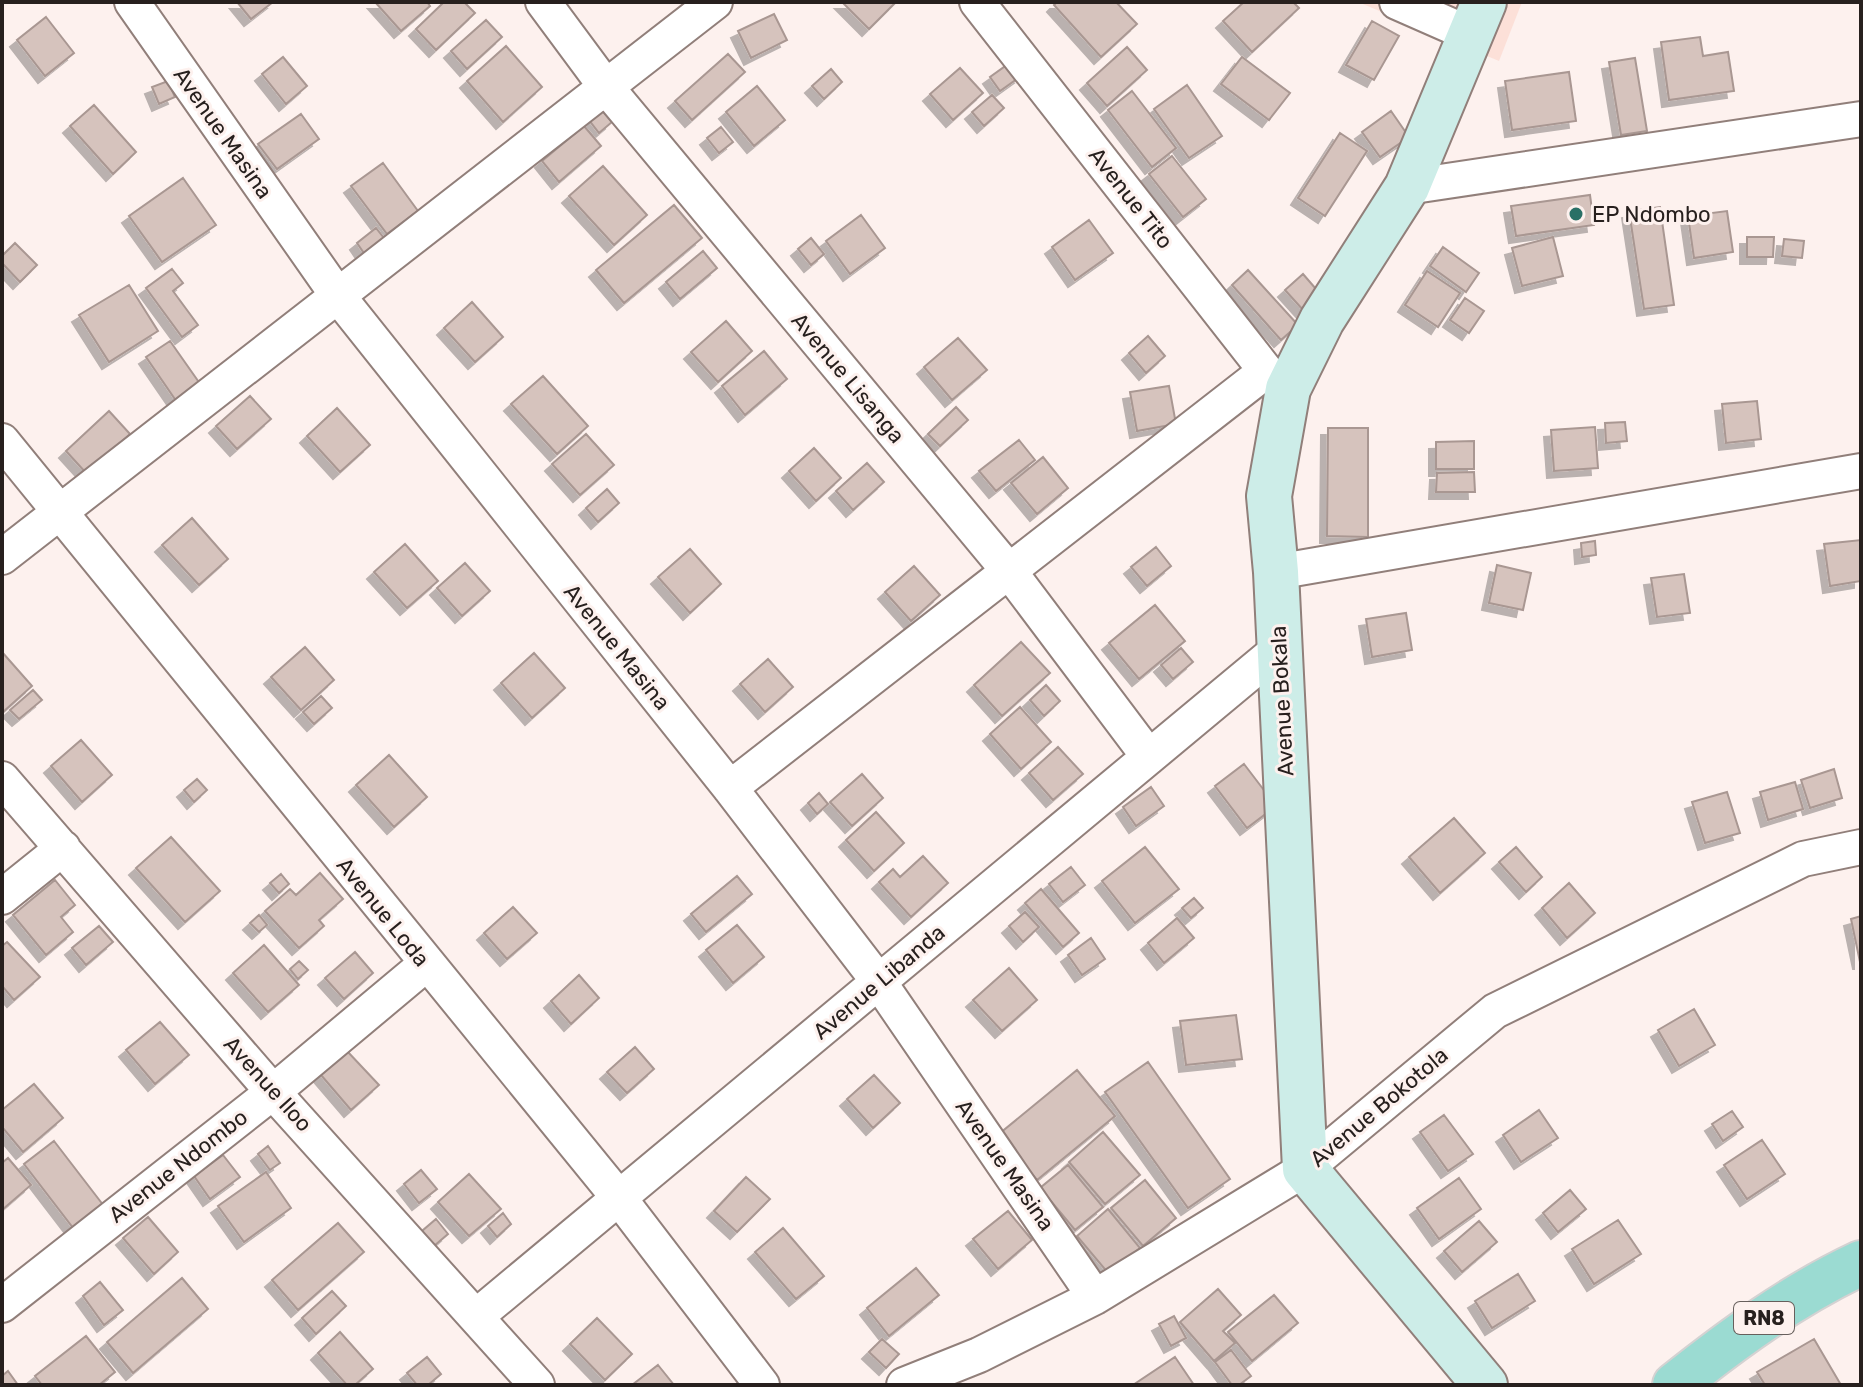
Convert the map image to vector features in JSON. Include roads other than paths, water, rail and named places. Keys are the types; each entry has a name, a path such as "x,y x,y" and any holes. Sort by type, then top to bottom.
{"main road":[{"name":"RN8","path":"1675,1385 1746,1329 1822,1281 1861,1263"}],"street":[{"name":"Avenue Masina","path":"132,2 338,296 730,788 879,982 1095,1297"},
{"name":"Avenue Lisanga","path":"543,2 606,87 1009,571 1149,757"},
{"path":"2,557 715,2"},
{"name":"Avenue Tito","path":"977,2 1277,380"},
{"path":"1397,2 1478,18"},
{"name":"Avenue Bokala","path":"1305,1169 1276,572 1269,496 1277,380 1322,320 1407,187 1478,18"},
{"path":"1407,187 1861,119"},
{"path":"730,788 1009,571 1277,380"},
{"name":"Avenue Loda","path":"2,441 619,1198 762,1385"},
{"path":"1276,572 1861,471"},
{"name":"Avenue Libanda","path":"478,1315 1280,648"},
{"name":"Avenue Iloo","path":"2,779 273,1092 478,1315 537,1385"},
{"name":"Avenue Bokotola","path":"904,1385 979,1355 1095,1297 1305,1169 1495,1011 1803,859 1861,847"},
{"path":"2,897 63,848"},
{"name":"Avenue Ndombo","path":"2,1305 273,1092 426,964"},
{"path":"1305,1169 1485,1385"}],"place":[{"name":"EP Ndombo","path":"1576,214"}]}
